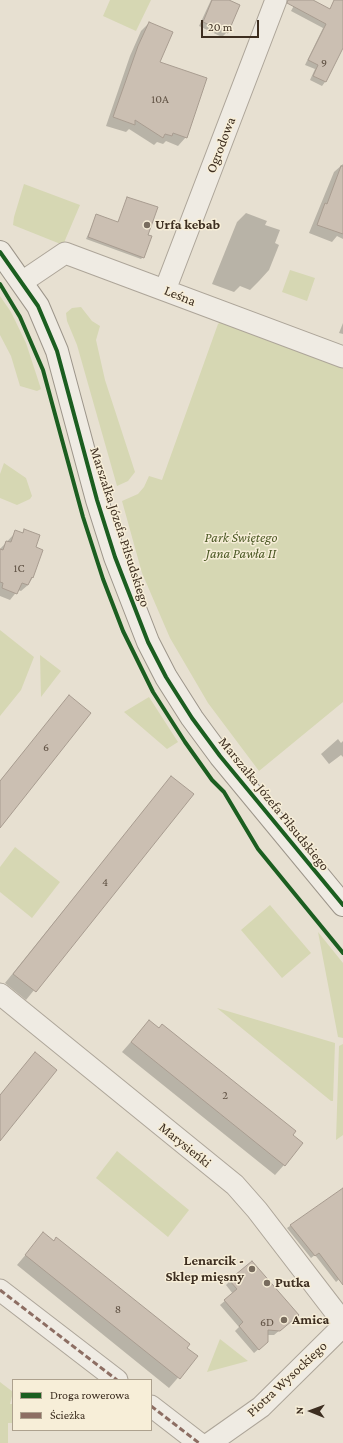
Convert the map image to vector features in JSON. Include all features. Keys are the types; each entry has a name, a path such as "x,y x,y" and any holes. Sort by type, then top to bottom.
{"street":[{"name":"Ogrodowa","path":"165,290 276,0"},
{"name":"Marszałka Józefa Piłsudskiego","path":"0,252 38,306 56,351 97,500 115,557 148,642 166,677 192,718 220,756 343,905"},
{"name":"Leśna","path":"22,282 65,253 343,357"},
{"name":"Marysieńki","path":"0,994 235,1185 257,1210 343,1322"},
{"path":"0,1290 116,1379"},
{"name":"Piotra Wysockiego","path":"210,1443 261,1407 343,1326"},
{"path":"152,1407 199,1443"}],"green space":[{"path":"110,0 151,0 136,31 103,16"},
{"path":"24,184 80,205 63,245 13,225"},
{"path":"290,270 315,278 307,301 282,292"},
{"path":"0,296 11,312 26,343 41,389 37,391 20,386 11,356 0,335"},
{"path":"81,307 92,321 100,326 96,340 105,380 135,472 128,481 117,486 77,345 67,321 66,313 72,308"},
{"name":"Park Świętego Jana Pawła II","path":"226,318 343,362 343,702 259,771 208,703 170,638 142,573 122,501 138,494 144,487 149,476 162,480 218,324"},
{"path":"4,463 26,478 32,496 30,499 17,505 0,498 0,474"},
{"path":"0,630 34,657 21,690 0,716"},
{"path":"40,655 61,671 41,697"},
{"path":"149,697 178,742 167,749 124,712"},
{"path":"15,847 60,882 32,918 0,892 0,867"},
{"path":"270,905 311,953 282,978 241,930"},
{"path":"318,932 343,963 343,1038 338,1037"},
{"path":"217,1008 335,1043 333,1101 331,1101"},
{"path":"343,1044 343,1135 336,1140 339,1046"},
{"path":"117,1151 189,1210 168,1237 96,1178"},
{"path":"220,1339 248,1361 207,1372"},
{"path":"0,1382 12,1391 10,1404 12,1404 12,1423 8,1423 8,1443 0,1443"}],"building":[{"path":"212,0 229,0 240,5 228,33 203,22"},
{"path":"288,0 313,0 330,9 334,0 343,0 343,48 326,82 313,76 318,65 308,60 326,24 287,3"},
{"path":"149,22 173,32 160,62 207,78 187,138 173,133 172,136 165,134 163,138 135,120 135,125 113,117 138,46"},
{"path":"341,166 343,166 343,234 317,225 325,203 327,204"},
{"path":"127,197 158,207 148,235 152,236 144,258 88,237 96,214 118,222"},
{"path":"24,529 40,535 36,547 43,550 33,578 32,577 28,585 22,583 17,594 2,588 3,583 0,582 0,549 3,550 6,541 11,542 15,530 23,533"},
{"path":"69,695 91,713 0,828 0,781"},
{"path":"171,776 194,794 36,992 13,974"},
{"path":"149,1020 159,1028 162,1024 296,1131 293,1135 303,1143 285,1166 131,1042"},
{"path":"35,1052 57,1070 0,1141 0,1095"},
{"path":"343,1188 343,1285 319,1253 315,1256 290,1225"},
{"path":"43,1232 54,1241 56,1237 190,1344 187,1348 198,1356 180,1379 25,1255"},
{"path":"252,1261 299,1315 280,1331 268,1330 268,1342 259,1350 239,1326 243,1322 224,1300 237,1289 229,1280"}],"marked path":[{"path":"0,1290 116,1379"},
{"path":"152,1407 199,1443"}],"cycle path":[{"path":"0,252 38,306 57,351 97,500 115,557 148,642 166,677 192,718 220,756 343,905"},
{"path":"0,284 20,317 43,370 83,517 103,579 123,631 153,692 185,742 212,780 224,792 258,849 343,953"}],"place":[{"name":"Urfa kebab","path":"147,225"},
{"name":"Lenarcik - Sklep mięsny","path":"252,1269"},
{"name":"Putka","path":"267,1283"},
{"name":"Amica","path":"284,1320"}]}
